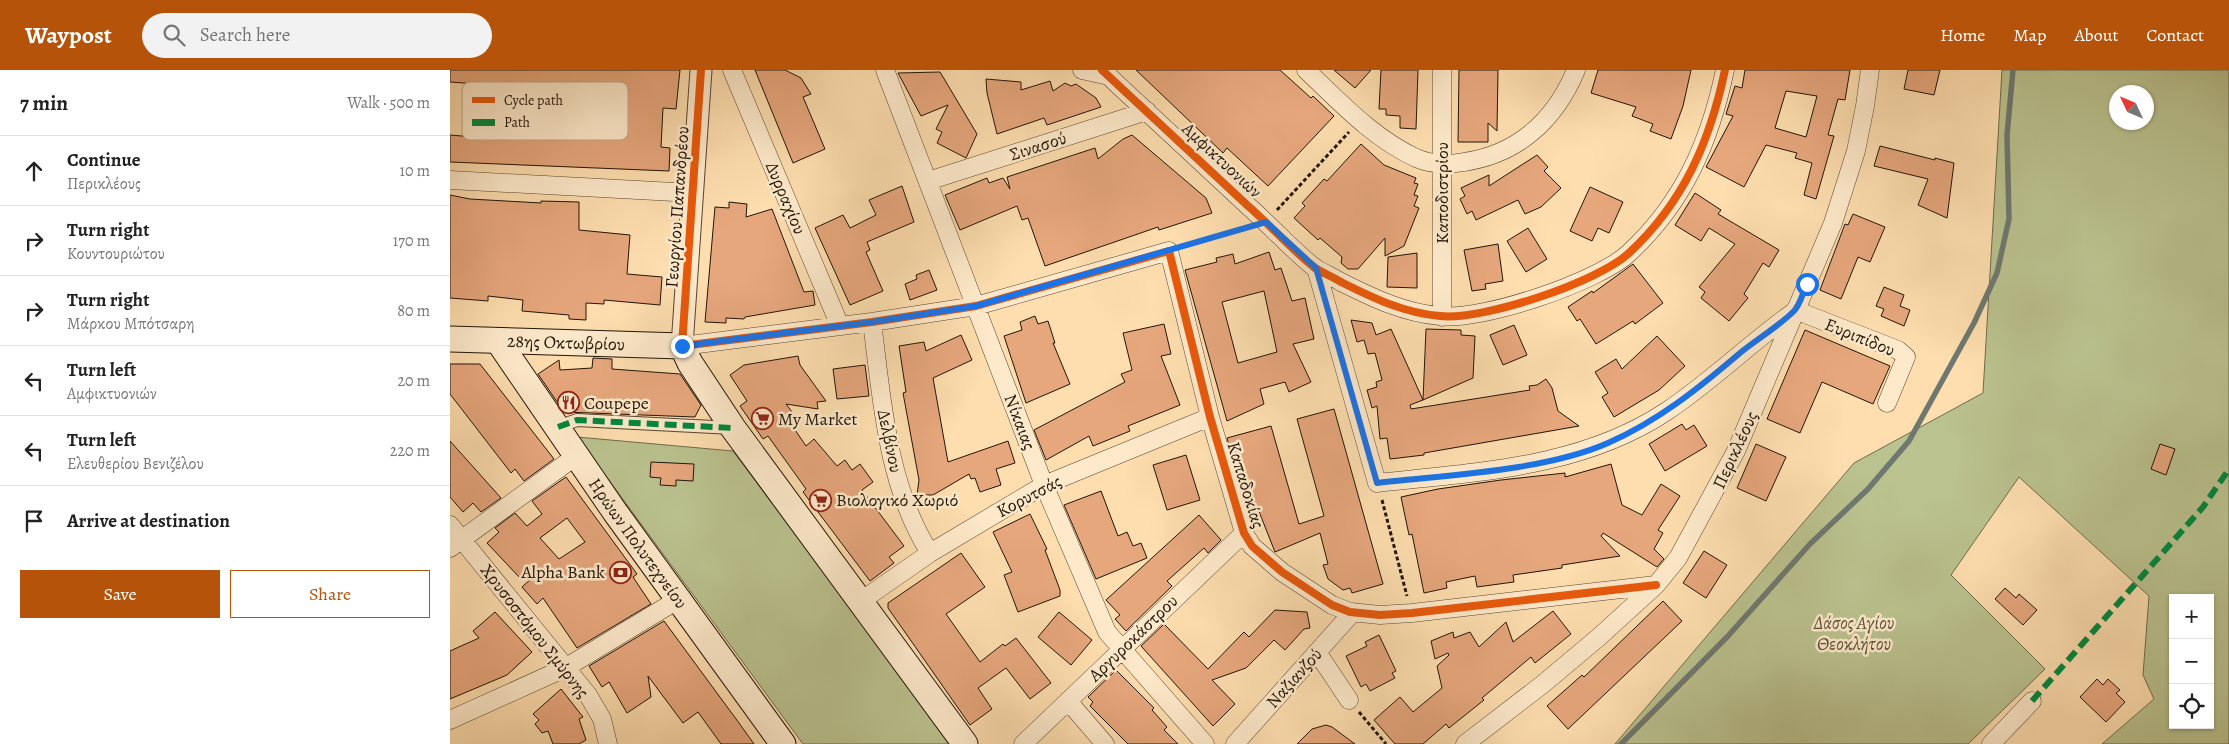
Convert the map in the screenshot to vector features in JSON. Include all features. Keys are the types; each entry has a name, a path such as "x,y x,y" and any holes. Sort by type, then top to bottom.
{"main road":[{"name":"28ης Οκτωβρίου","path":"450,339 682,346"},
{"name":"Ηρώων Πολυτεχνείου","path":"498,341 576,456 783,744"},
{"path":"528,383 539,359 554,343"},
{"path":"682,346 690,363 733,428 965,744"}],"street":[{"name":"Γεωργίου Παπανδρέου","path":"682,346 701,70"},
{"name":"Δυρραχίου","path":"732,70 840,326"},
{"name":"Νίκαιας","path":"885,70 1044,485 1107,632 1205,744"},
{"path":"1082,70 1105,73"},
{"path":"1306,70 1359,120 1398,148 1417,159 1442,166 1479,160 1516,146 1531,134 1550,113 1568,90 1576,70"},
{"name":"Καποδιστρίου","path":"1442,70 1442,317"},
{"name":"Αμφικτυονιών","path":"1105,73 1316,268 1372,298 1411,312 1442,317 1478,312 1534,299 1563,289 1628,254 1666,211 1688,178 1705,144 1718,107 1725,70"},
{"name":"Περικλέους","path":"1465,744 1543,684 1656,585 1678,558 1720,483 1756,408 1842,198 1856,151 1870,70"},
{"name":"Σινασού","path":"928,181 1147,112"},
{"path":"450,180 693,193"},
{"path":"682,346 872,322 976,306 1170,251"},
{"name":"Καπαδοκίας","path":"1170,251 1210,417 1244,533 1252,546 1282,572 1332,605 1352,612 1380,615 1656,585"},
{"path":"1316,268 1377,483 1490,470 1546,461 1607,444 1667,411 1795,310"},
{"name":"Ευριπίδου","path":"1795,310 1898,350 1906,357 1887,403"},
{"name":"Δελβίνου","path":"872,322 885,420 897,473 914,529 930,553"},
{"name":"Κορυτσάς","path":"861,601 930,553 1044,485 1210,417"},
{"path":"558,427 577,420 733,428"},
{"path":"456,544 576,456"},
{"name":"Χρυσοστόμου Σμύρνης","path":"450,525 456,544 588,695 602,719 608,744"},
{"name":"Αργυροκάστρου","path":"1023,744 1244,533"},
{"path":"450,720 565,668 679,599"},
{"name":"Ναζιανζού","path":"1236,744 1352,612"},
{"path":"1317,652 1349,700"},
{"path":"1068,701 1105,744"},
{"path":"1991,744 2032,701"}],"path":[{"path":"1170,251 1266,222 1359,120"},
{"path":"1377,483 1412,613"},
{"path":"1349,700 1386,744"}],"green space":[{"name":"Δάσος Αγίου Θεοκλήτου","path":"2002,70 2229,70 2229,744 2102,744 2154,699 2143,675 2149,596 2019,477 1951,575 2045,669 1968,744 1615,744 1854,463 1983,393"},
{"path":"577,437 733,451 952,744 803,744"}],"building":[{"path":"450,70 680,70 676,109 663,108 661,147 670,148 669,171 450,162 450,135 462,136 462,140 628,140 628,82 450,82"},
{"path":"755,70 785,70 801,78 811,94 803,97 825,149 793,163"},
{"path":"1136,70 1280,70 1311,98 1313,96 1334,116 1268,186 1227,148 1223,153"},
{"path":"1334,70 1371,70 1355,88"},
{"path":"1381,70 1418,70 1416,129 1400,128 1400,116 1386,115 1386,109 1379,109"},
{"path":"1459,70 1498,70 1497,131 1488,123 1488,142 1458,142"},
{"path":"1598,70 1691,70 1683,106 1671,139 1650,131 1653,124 1632,116 1636,107 1591,93"},
{"path":"1745,70 1850,70 1845,100 1838,99 1828,135 1834,136 1816,199 1804,195 1812,163 1795,158 1797,153 1766,145 1744,187 1706,167 1733,116 1726,114 1735,86 1742,88","holes":["1786,91 1817,96 1806,137 1775,128"]},
{"path":"1908,70 1940,70 1934,95 1904,89"},
{"path":"940,72 977,134 966,158 937,143 942,132 936,129 948,105 921,116 898,73"},
{"path":"986,79 1021,82 1021,90 1050,81 1053,91 1065,83 1071,86 1076,84 1096,98 1101,107 1047,125 1044,118 997,134 987,93"},
{"path":"1132,135 1206,198 1212,213 1159,230 1158,227 1045,266 1028,218 1022,220 1017,206 960,230 945,195 987,178 989,183 1003,178 1010,189 1007,177 1095,148 1098,159 1123,139"},
{"path":"1361,144 1384,165 1416,178 1414,183 1418,184 1414,195 1418,196 1414,206 1419,208 1404,246 1385,256 1385,238 1358,269 1348,269 1341,263 1342,257 1320,238 1318,240 1294,218 1305,206 1302,203 1324,179 1327,181"},
{"path":"1880,146 1954,163 1947,218 1918,205 1928,179 1874,166"},
{"path":"1537,155 1548,167 1544,171 1561,188 1541,207 1525,214 1518,200 1476,220 1472,211 1467,214 1460,199 1465,196 1461,188 1489,175 1489,186"},
{"path":"902,186 914,222 867,242 870,250 866,252 883,291 850,305 815,228 843,215 850,228 876,215 869,200"},
{"path":"1590,187 1623,202 1609,233 1598,228 1592,241 1570,231"},
{"path":"1695,193 1721,210 1718,214 1779,250 1769,267 1763,263 1744,294 1748,298 1729,321 1701,298 1705,292 1699,287 1735,244 1709,228 1701,241 1675,225"},
{"path":"450,195 470,199 541,203 541,201 579,202 579,230 630,235 627,274 662,277 660,305 604,300 604,304 586,303 586,320 569,319 569,315 522,311 523,300 488,296 488,301 450,298"},
{"path":"729,202 747,204 746,217 772,209 804,292 813,291 815,305 745,317 744,319 726,318 726,323 705,322 715,207 729,208"},
{"path":"1853,214 1885,227 1870,262 1858,257 1841,299 1820,290 1845,224 1848,225"},
{"path":"1528,228 1547,259 1526,272 1507,241"},
{"path":"1498,244 1503,281 1485,284 1486,289 1472,291 1464,250"},
{"path":"1269,252 1275,270 1281,268 1292,301 1305,298 1314,339 1293,344 1311,382 1289,392 1285,382 1260,389 1264,404 1227,421 1185,270 1217,262 1216,258 1233,254 1235,264","holes":["1264,291 1277,352 1238,363 1222,302"]},
{"path":"1417,253 1417,288 1387,287 1388,257"},
{"path":"1633,264 1663,303 1635,324 1633,321 1596,344 1580,319 1577,321 1568,307 1592,291 1593,293"},
{"path":"929,270 937,290 910,300 905,284 917,279 916,275"},
{"path":"1884,287 1904,295 1900,306 1910,310 1904,326 1881,316 1884,309 1876,306"},
{"path":"1035,316 1038,324 1048,321 1055,343 1053,343 1070,384 1026,403 1004,336 1022,330 1020,322"},
{"path":"1351,320 1372,323 1376,335 1391,329 1423,400 1410,405 1411,409 1530,390 1529,386 1537,385 1546,379 1552,388 1558,411 1579,426 1424,453 1424,455 1390,459 1387,438 1380,439 1377,406 1372,408 1367,390 1377,387 1376,382 1382,380 1375,353 1368,354 1364,340 1357,342"},
{"path":"1164,324 1171,354 1161,356 1180,405 1128,426 1130,431 1093,446 1089,436 1046,460 1034,430 1125,382 1121,374 1132,370 1123,333"},
{"path":"1514,325 1527,355 1503,365 1490,335"},
{"path":"1426,329 1461,330 1461,335 1475,336 1473,378 1423,400"},
{"path":"1805,330 1890,366 1873,404 1822,382 1800,433 1767,419"},
{"path":"961,335 972,360 933,378 948,462 1008,441 1015,463 996,469 1001,485 980,492 975,478 971,479 969,474 933,495 917,495 919,480 903,393 906,392 899,346 924,342 926,351"},
{"path":"1657,336 1685,366 1659,390 1614,417 1602,397 1608,393 1595,372 1616,359 1622,369"},
{"path":"798,356 800,365 826,401 817,402 818,409 786,404 795,416 789,421 806,446 814,439 837,466 845,460 852,470 860,464 873,482 862,490 904,546 889,557 894,563 870,581 803,492 806,489 768,436 763,439 740,406 747,401 730,375 744,365"},
{"path":"593,358 612,359 612,369 680,374 701,405 695,417 564,412 538,374 559,360 560,370 592,368"},
{"path":"450,364 480,364 554,459 524,481 515,469 511,473 450,394"},
{"path":"865,365 869,396 837,399 833,369"},
{"path":"1334,409 1383,584 1352,593 1350,588 1343,590 1328,579 1323,565 1328,564 1320,533 1275,552 1256,504 1247,507 1227,438 1271,426 1299,524 1324,516 1297,419"},
{"path":"1682,424 1686,430 1694,425 1707,446 1665,471 1649,444"},
{"path":"450,441 501,498 481,512 473,503 463,512 450,497"},
{"path":"1756,444 1786,457 1766,501 1737,488"},
{"path":"2160,444 2175,449 2166,475 2151,469"},
{"path":"1186,455 1200,500 1167,510 1153,465"},
{"path":"651,462 694,464 693,481 676,480 676,486 660,485 661,478 650,477"},
{"path":"1611,464 1622,505 1642,515 1661,484 1680,496 1658,530 1663,533 1654,549 1664,559 1657,567 1603,533 1601,536 1620,556 1562,565 1562,568 1513,575 1514,582 1477,587 1475,576 1446,582 1447,588 1424,593 1412,534 1409,535 1401,497 1438,489 1501,480 1565,473 1565,477"},
{"path":"566,477 637,574 633,577 651,604 577,648 543,598 537,604 522,587 542,569 521,579 487,543 499,532 495,528 515,513 527,526 542,514 532,501","holes":["567,518 585,542 559,559 540,538"]},
{"path":"1101,491 1118,536 1127,532 1133,546 1141,543 1147,558 1096,579 1064,505"},
{"path":"1030,514 1047,549 1045,550 1060,590 1060,596 1018,612 1004,575 1012,572 993,532"},
{"path":"1199,515 1221,540 1208,553 1204,548 1167,581 1172,586 1126,631 1115,619 1120,615 1106,600"},
{"path":"1704,551 1727,565 1706,598 1683,583"},
{"path":"961,553 985,587 946,614 980,662 1003,644 1005,646 1016,638 1051,683 1030,699 1006,668 978,688 992,709 970,725 888,608 888,603"},
{"path":"2005,588 2016,598 2019,594 2037,610 2023,625 1995,599"},
{"path":"1663,601 1682,621 1568,729 1547,706 1582,675 1584,677"},
{"path":"1275,610 1307,612 1310,628 1304,629 1285,650 1274,640 1246,668 1212,680 1235,704 1213,726 1141,646 1164,624 1208,669 1244,632 1249,637"},
{"path":"1553,611 1571,634 1535,663 1531,657 1482,698 1484,700 1449,728 1446,724 1423,744 1395,744 1374,720 1400,697 1413,712 1442,688 1437,666 1449,655 1448,653 1435,659 1431,641 1453,632 1454,638 1470,632 1479,647 1506,622 1513,642"},
{"path":"495,612 532,652 507,675 450,699 450,651 479,638 473,631"},
{"path":"1059,612 1092,640 1071,665 1038,637"},
{"path":"664,621 754,744 721,744 698,712 683,723 648,676 651,697 627,713 609,682 602,687 589,666"},
{"path":"1379,635 1396,671 1392,673 1395,678 1370,691 1366,684 1361,687 1346,656 1367,646 1365,642"},
{"path":"1116,670 1154,708 1152,710 1167,727 1164,730 1178,744 1128,744 1090,706 1093,702 1088,697"},
{"path":"2097,679 2103,685 2108,679 2120,690 2116,693 2125,702 2106,722 2080,697"},
{"path":"561,689 583,717 579,719 586,740 579,744 553,744 548,731 542,733 535,724 539,720 533,714"},
{"path":"1326,725 1332,727 1355,744 1297,744 1312,729"}],"waterway":[{"path":"1621,744 1728,636 1810,544 1868,489 1909,441 1974,323 1997,273 2009,219 2007,135 2013,70"}],"marked path":[{"path":"558,427 577,420 733,428"},
{"path":"2032,701 2203,507 2229,469"}],"cycle path":[{"path":"701,70 682,346 872,322 976,306 1169,251 1210,417 1244,533 1252,546 1282,572 1332,605 1350,612 1380,615 1656,585"},
{"path":"1102,70 1315,268 1389,304 1414,312 1440,316 1459,316 1483,312 1539,297 1592,276 1629,253 1665,213 1692,169 1703,146 1725,70"}],"place":[{"name":"Coupepe","path":"568,403"},
{"name":"My Market","path":"762,419"},
{"name":"Βιολογικό Χωριό","path":"820,500"},
{"name":"Alpha Bank","path":"621,572"}],"route":[{"path":"682,346 872,322 976,306 1266,222 1316,268 1377,483 1490,470 1546,461 1607,444 1634,431 1667,411 1706,382 1762,334 1795,310 1807,284"}]}
